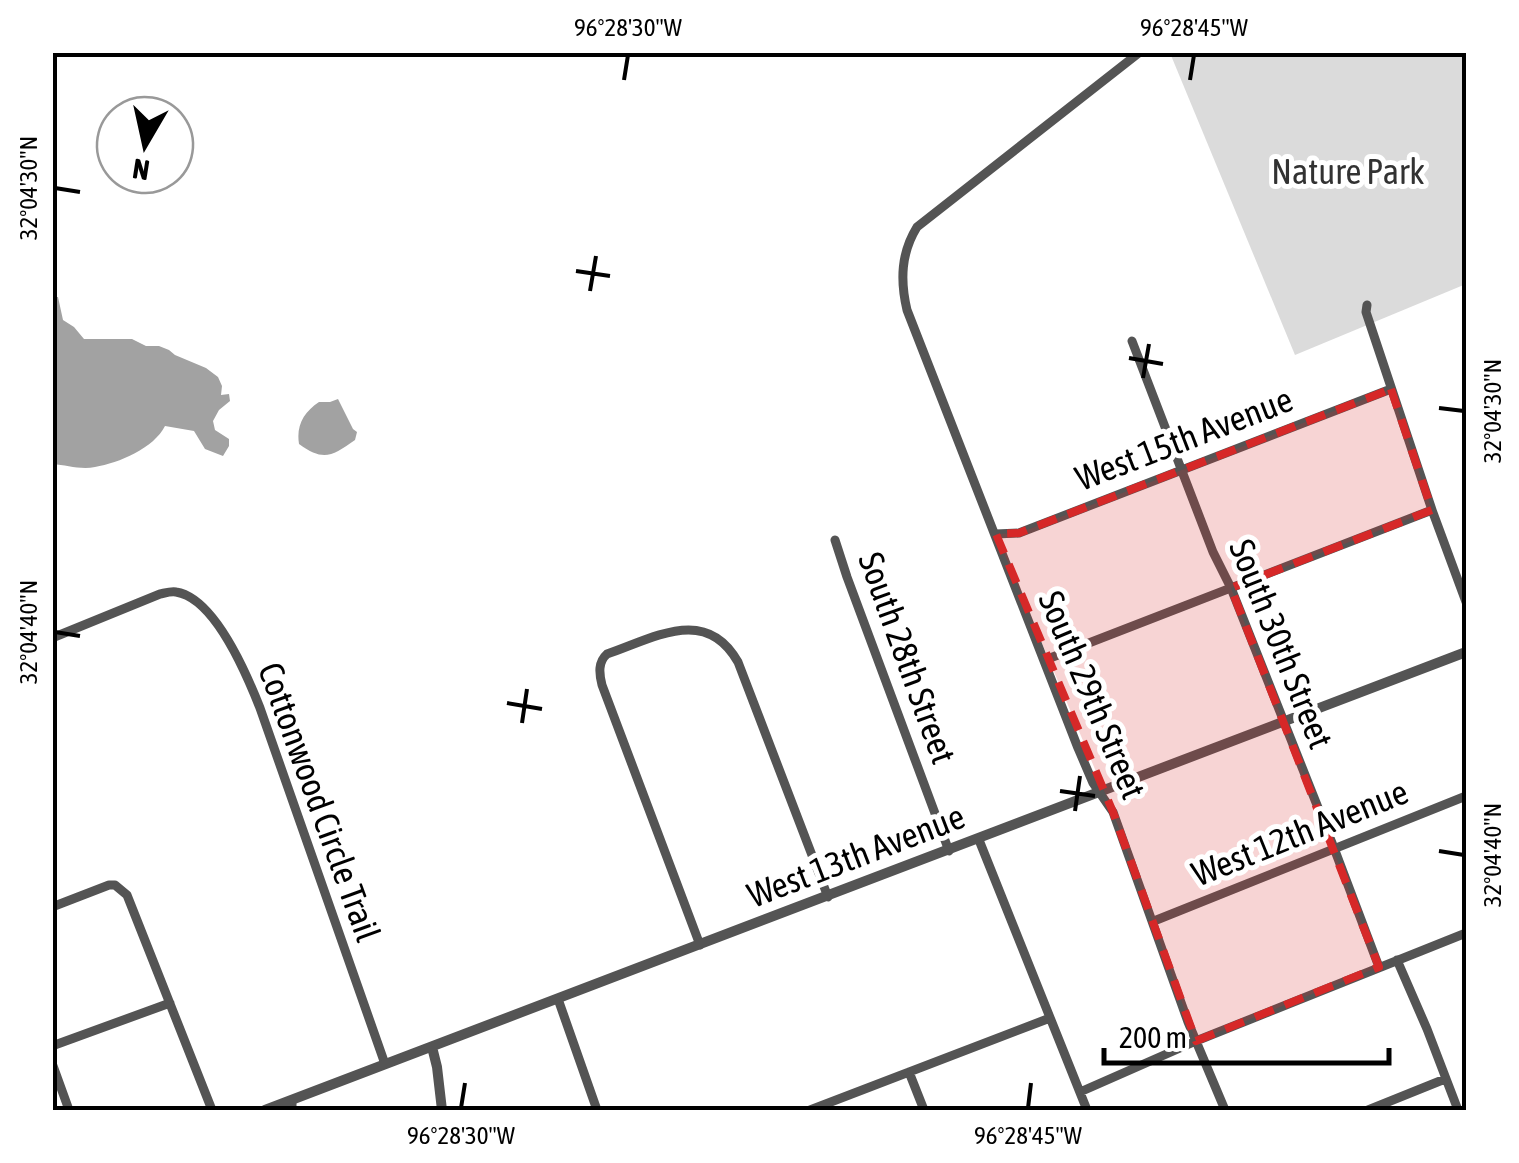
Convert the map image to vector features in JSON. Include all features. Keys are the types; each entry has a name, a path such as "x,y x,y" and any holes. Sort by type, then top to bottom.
{"street":[{"name":"South 29th Street","path":"1140,52 918,227 906,246 902,273 906,303 1086,766 1113,812 1224,1110"},
{"path":"1367,305 1391,389 1466,602"},
{"name":"South 30th Street","path":"1132,342 1379,967"},
{"name":"West 15th Avenue","path":"996,534 1019,533 1391,389"},
{"path":"1044,660 1432,510"},
{"name":"South 28th Street","path":"835,540 949,851"},
{"name":"Cottonwood Circle Trail","path":"52,638 160,594 172,592 193,599 207,610 249,681 260,708 385,1064"},
{"path":"700,945 602,685 600,666 608,654 681,629 706,632 720,638 732,650 828,897"},
{"name":"West 13th Avenue","path":"265,1110 292,1106 385,1064 1466,652"},
{"name":"West 12th Avenue","path":"1154,922 1466,796"},
{"path":"978,840 1087,1110"},
{"path":"52,907 109,884 115,884 128,895 212,1110"},
{"path":"1080,1092 1196,1041 1466,934"},
{"path":"1398,960 1458,1110"},
{"path":"558,999 597,1110"},
{"path":"52,1046 170,1003"},
{"path":"810,1110 1050,1018"},
{"path":"432,1047 442,1110"},
{"path":"52,1063 69,1110"},
{"path":"909,1072 924,1110"},
{"path":"1368,1110 1445,1078"}],"highlighted area":[{"path":"1391,389 1432,510 1231,588 1379,967 1196,1041 1113,812 996,534 1019,533"}],"green space":[{"name":"Nature Park","path":"1170,53 1466,53 1466,284 1295,355"}],"shaded area":[{"path":"53,297 58,297 63,320 84,339 132,339 146,346 159,346 218,377 221,395 229,394 230,401 213,421 215,430 229,439 223,456 205,449 194,431 165,426 144,448 115,462 90,468 53,464"},
{"path":"338,399 357,432 355,440 328,455 299,444 300,425 309,410 319,402"}]}
